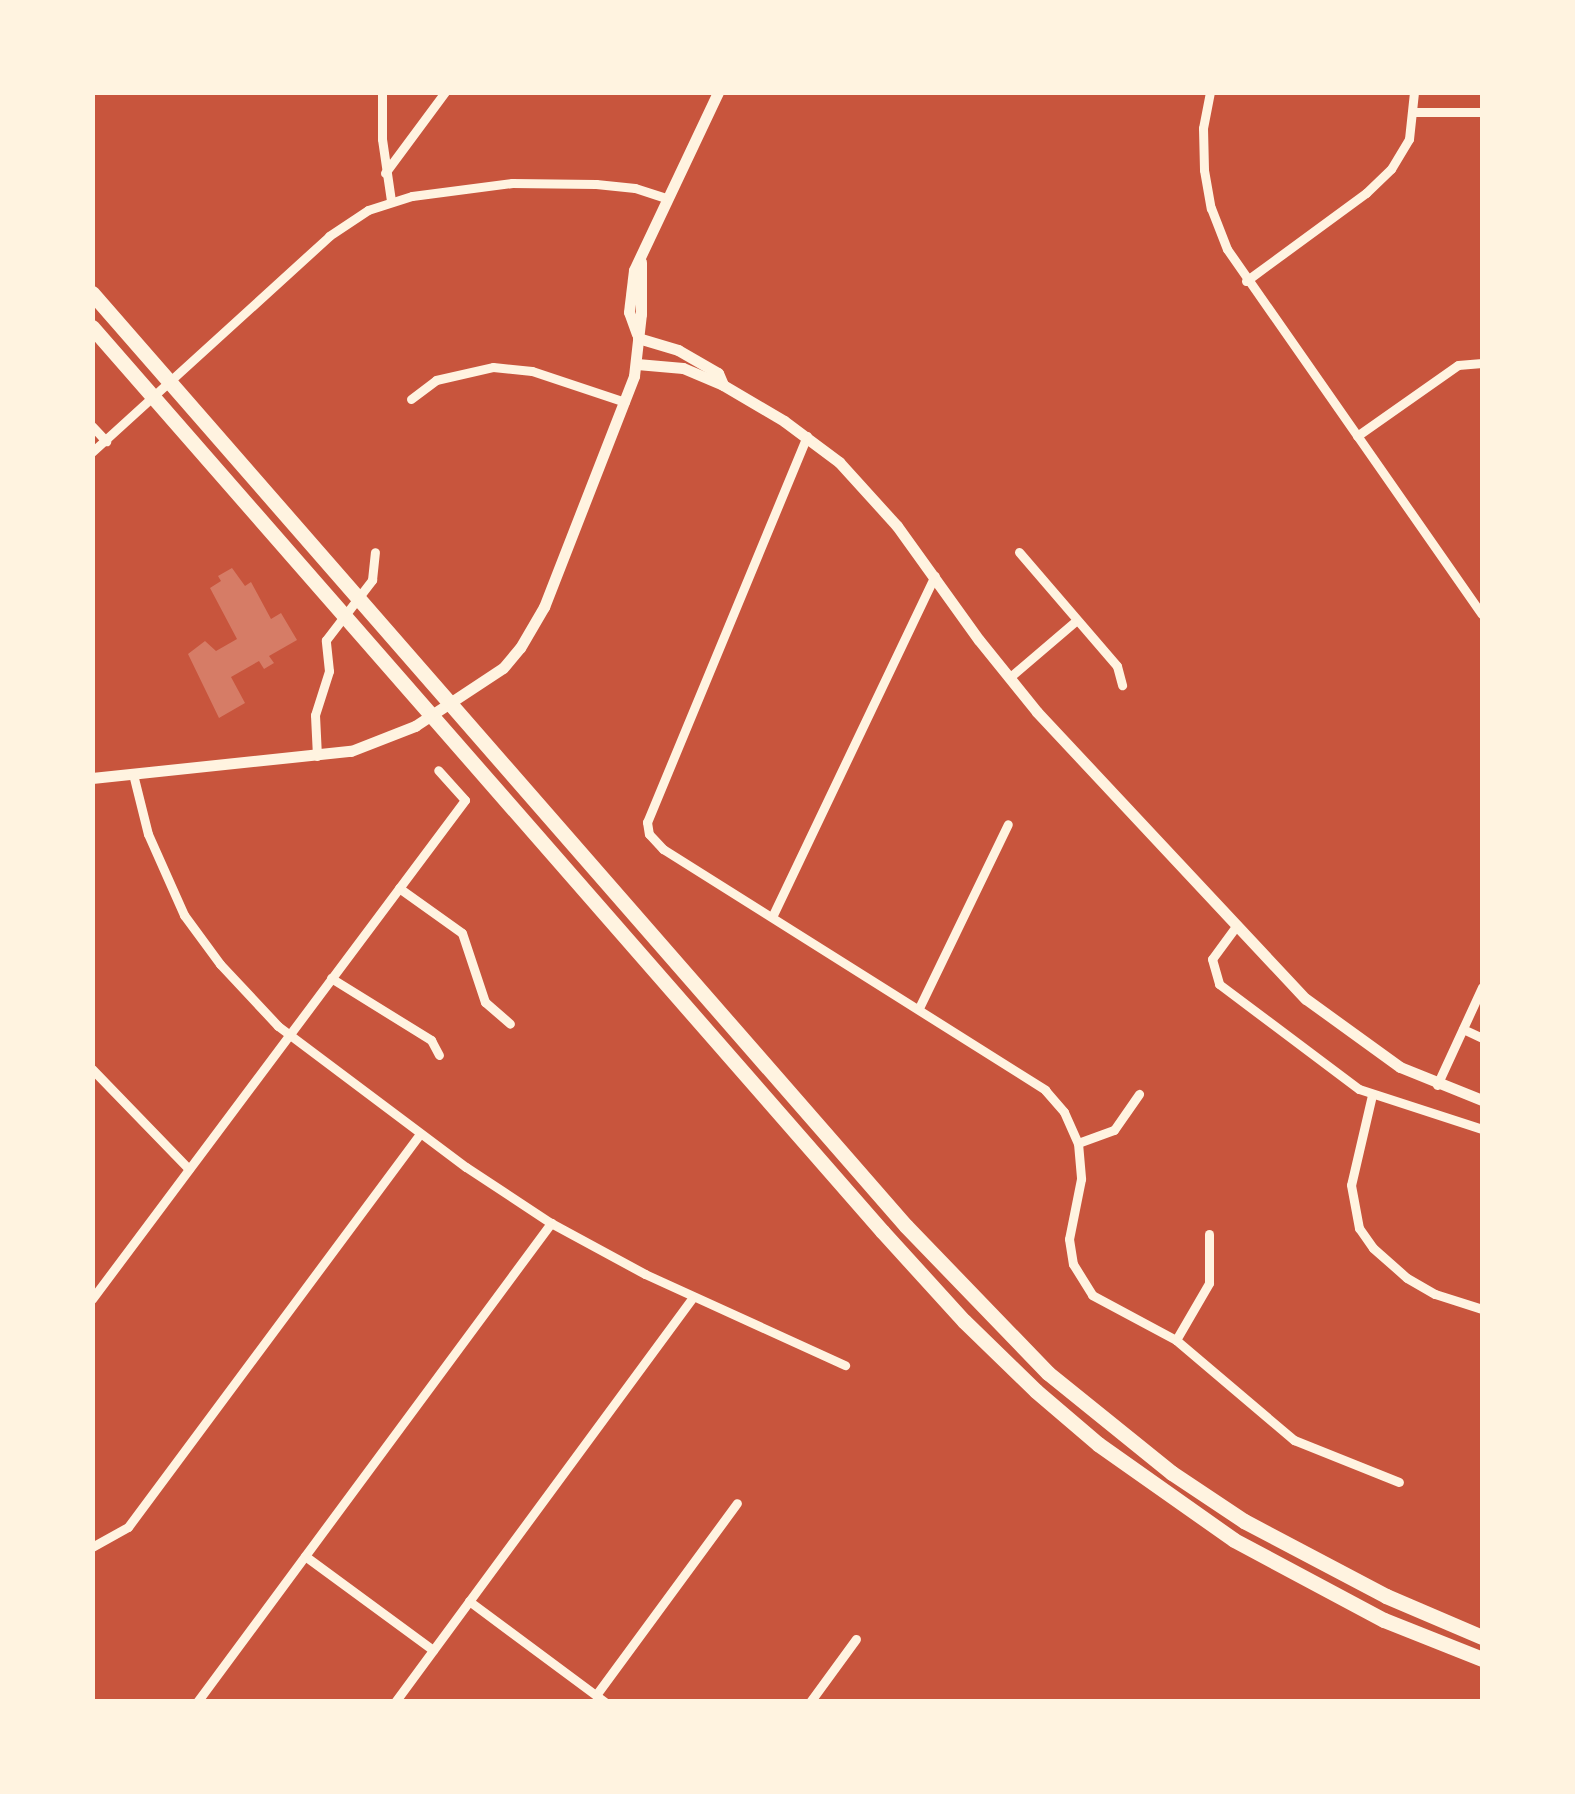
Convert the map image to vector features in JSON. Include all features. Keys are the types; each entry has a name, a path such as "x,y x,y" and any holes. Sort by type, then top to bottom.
{"highway":[{"path":"92,293 906,1226 1048,1373 1158,1462 1244,1521 1386,1596 1482,1637"},
{"path":"92,327 882,1232 1024,1379 1098,1444 1234,1540 1384,1620 1482,1660"}],"street":[{"path":"382,92 390,201"},
{"path":"385,173 445,92"},
{"path":"92,778 317,756 366,747 416,726 471,693 502,668 534,628 624,402 637,364 641,262 665,198 718,92"},
{"path":"1210,92 1203,128 1207,190 1218,229 1246,280 1482,614"},
{"path":"1246,280 1382,179 1404,150 1414,112 1414,92"},
{"path":"1414,112 1482,112"},
{"path":"92,452 341,226 390,201 496,185 554,182 634,188 665,198"},
{"path":"638,338 678,350 718,373 722,384"},
{"path":"1356,436 1458,365 1481,363 1482,348"},
{"path":"637,364 669,365 722,384 807,436 866,488 1009,678 1236,925 1334,1023 1400,1067 1482,1100"},
{"path":"411,399 436,380 493,367 532,370 624,402"},
{"path":"92,426 106,440"},
{"path":"807,436 657,796 647,822 649,834 662,849 1045,1090 1064,1112 1078,1143 1081,1179 1069,1239 1081,1280 1104,1304 1176,1340 1290,1438 1399,1482"},
{"path":"317,756 314,722 329,670 326,640 370,584 375,552"},
{"path":"1019,552 1116,666 1122,685"},
{"path":"772,917 935,576"},
{"path":"1009,678 1077,620"},
{"path":"92,1298 465,800 438,770"},
{"path":"133,774 148,834 184,915 238,985 289,1035 420,1134 551,1223 693,1297 845,1365"},
{"path":"919,1008 1008,824"},
{"path":"399,888 462,933 485,1002 510,1024"},
{"path":"1236,925 1214,952 1211,966 1215,978 1350,1084 1372,1096 1482,1129"},
{"path":"331,978 431,1040 439,1055"},
{"path":"1437,1084 1482,988"},
{"path":"1463,1029 1482,1038"},
{"path":"92,1069 189,1169"},
{"path":"1078,1143 1114,1130 1138,1094"},
{"path":"1372,1096 1351,1184 1359,1228 1373,1248 1407,1278 1435,1294 1482,1309"},
{"path":"92,1547 128,1527 420,1134"},
{"path":"197,1702 551,1223"},
{"path":"1176,1340 1209,1283 1208,1234"},
{"path":"394,1702 693,1297"},
{"path":"469,1601 600,1698 737,1502"},
{"path":"305,1556 433,1650"},
{"path":"810,1702 856,1639"}],"building":[{"path":"232,568 245,586 251,582 271,619 281,613 297,640 269,656 274,663 264,669 259,661 231,677 245,703 219,718 188,654 205,641 216,651 237,639 210,588 221,581 218,576"}]}
